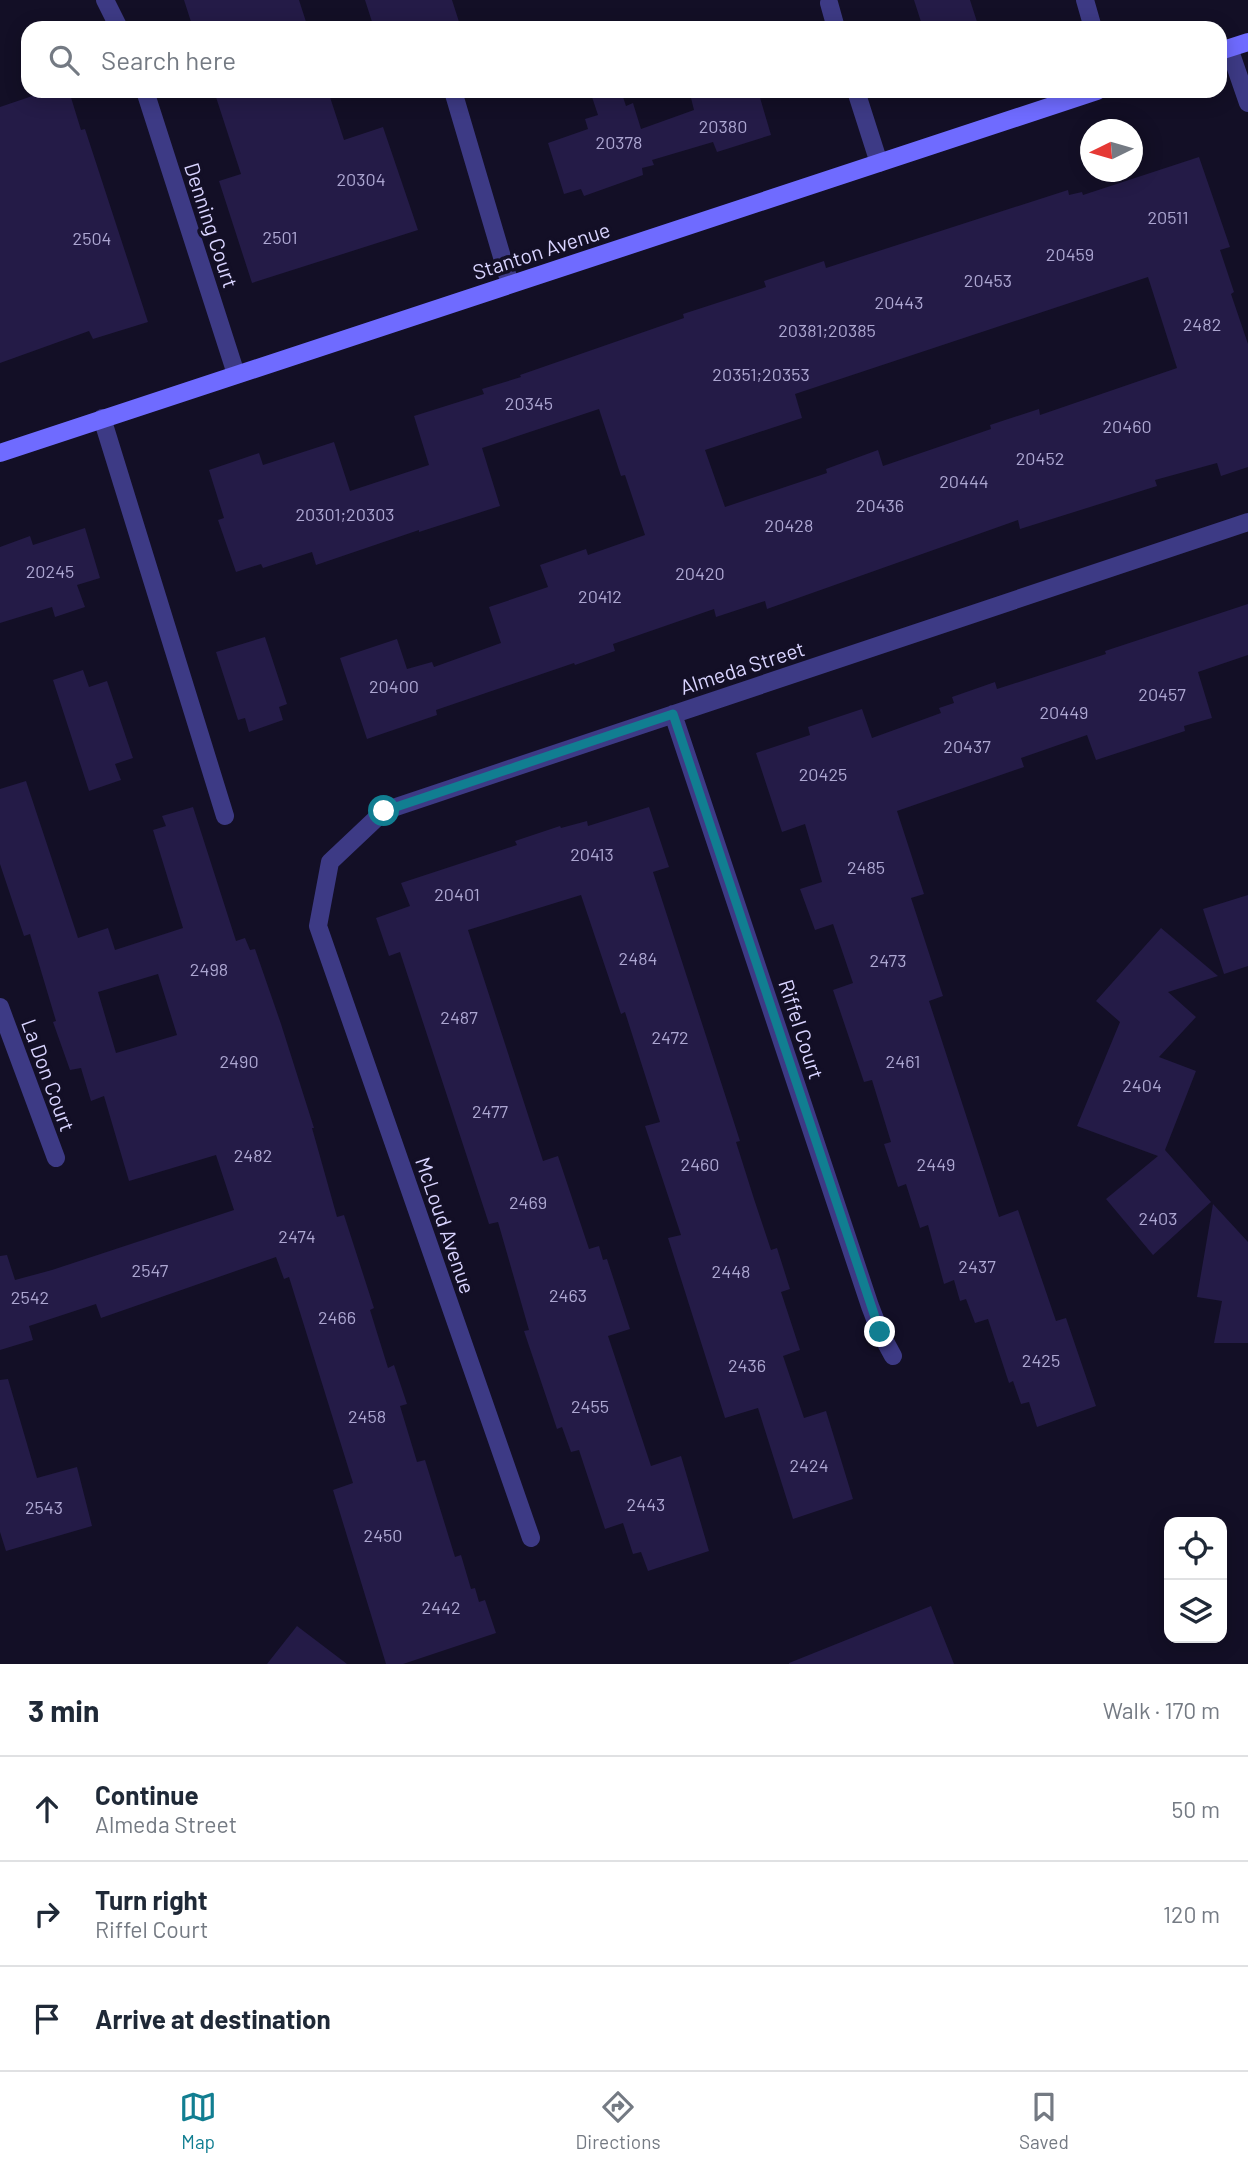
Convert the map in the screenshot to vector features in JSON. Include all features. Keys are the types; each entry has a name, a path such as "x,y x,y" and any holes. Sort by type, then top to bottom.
{"street":[{"path":"105,0 116,21"},
{"path":"1085,0 1091,21"},
{"path":"829,3 834,21"},
{"path":"1227,48 1248,42"},
{"path":"1227,54 1248,103"},
{"name":"Denning Court","path":"147,98 236,374"},
{"path":"455,98 510,284"},
{"path":"858,98 879,163"},
{"name":"Stanton Avenue","path":"0,453 1076,98"},
{"path":"102,418 225,816"},
{"name":"Almeda Street","path":"318,926 330,862 384,811 1248,522"},
{"name":"Riffel Court","path":"673,714 866,1293 880,1332 893,1356"},
{"name":"McLoud Avenue","path":"318,926 531,1538"},
{"name":"La Don Court","path":"0,1007 56,1158"}],"building":[{"path":"184,0 299,0 306,21 191,21"},
{"path":"365,0 452,0 459,21 372,21"},
{"path":"914,0 970,0 977,21 921,21"},
{"path":"26,98 71,98 81,130 85,129 148,322 93,339 89,331 0,363 0,107"},
{"path":"216,98 330,98 344,140 383,127 418,230 252,283 219,181 241,174"},
{"path":"592,98 623,98 626,106 633,103 641,129 694,110 691,98 760,98 771,135 717,152 713,142 652,160 654,165 642,168 643,175 584,196 581,189 564,194 548,143 588,129 585,119 598,115"},
{"path":"1199,157 1230,247 1220,250 1248,344 1248,467 1221,476 1217,463 1155,480 1157,486 1020,529 1018,520 767,609 765,601 716,617 714,609 613,644 615,651 436,710 437,715 367,739 340,658 397,639 407,669 432,662 434,667 501,643 489,607 548,587 540,565 586,549 588,555 645,535 625,475 621,476 599,409 482,448 500,506 316,565 312,552 263,568 261,564 236,572 218,520 224,518 209,470 259,453 263,465 334,442 350,491 429,465 414,416 484,394 482,389 684,318 683,314 766,287 764,281 824,261 826,268 1068,190 1069,195 1082,192 1083,195 1123,182 1143,182 1143,175","holes":["1148,277 1177,368 1040,415 1039,409 990,425 991,429 883,466 878,450 826,469 827,473 725,507 705,450 802,418 795,394"]},
{"path":"85,528 100,578 77,585 85,607 55,617 52,607 0,623 0,547 30,536 33,545"},
{"path":"1248,604 1248,655 1198,672 1212,718 1184,726 1185,731 1096,760 1087,735 1021,758 1024,767 897,811 924,894 911,898 943,996 929,1001 999,1217 1018,1210 1056,1321 1066,1318 1096,1406 1037,1427 1029,1402 1021,1404 1013,1381 1009,1383 988,1319 975,1323 966,1299 960,1301 954,1280 944,1284 928,1225 920,1228 906,1184 898,1187 884,1144 891,1142 872,1080 864,1082 833,990 853,983 833,924 815,930 800,889 822,882 805,824 782,832 756,753 810,735 808,727 862,709 872,738 941,713 939,708 954,703 952,697 995,682 997,689"},
{"path":"265,637 287,704 279,707 283,720 249,732 245,718 238,720 216,652"},
{"path":"83,670 89,687 107,681 133,758 115,764 121,780 89,791 53,680"},
{"path":"26,781 78,938 108,928 115,950 183,928 153,830 166,826 162,816 193,807 236,941 245,938 250,950 255,949 281,1024 314,1128 337,1217 344,1215 374,1308 370,1310 388,1368 394,1365 407,1404 400,1406 417,1462 425,1460 455,1557 461,1555 471,1589 475,1588 479,1602 485,1600 496,1633 403,1664 386,1664 333,1490 353,1483 289,1277 284,1279 276,1257 101,1318 96,1304 29,1326 33,1340 0,1350 0,1256 7,1255 15,1280 234,1210 216,1155 129,1181 104,1096 91,1101 81,1068 70,1070 53,1022 56,1021 30,934 24,936 0,864 0,789","holes":["158,974 177,1035 116,1053 98,992"]},
{"path":"649,807 669,867 653,872 740,1141 736,1142 754,1199 771,1250 777,1248 790,1289 781,1292 800,1350 783,1356 804,1418 826,1411 853,1499 793,1519 758,1408 725,1418 668,1238 681,1235 645,1126 660,1122 625,1012 621,1014 581,895 468,930 543,1161 558,1156 589,1249 599,1246 603,1260 607,1259 630,1329 608,1336 651,1466 681,1456 709,1551 648,1571 641,1552 633,1554 623,1523 605,1529 579,1450 571,1452 562,1427 557,1429 524,1331 529,1330 498,1222 489,1224 400,952 389,956 376,918 410,906 401,883 517,845 515,841 560,826 561,828 587,821 588,826"},
{"path":"1248,895 1248,966 1224,974 1203,909"},
{"path":"1161,928 1218,976 1168,992 1196,1017 1159,1057 1196,1071 1165,1150 1211,1202 1153,1255 1106,1199 1158,1156 1077,1126 1120,1022 1096,1001"},
{"path":"1213,1204 1248,1242 1248,1343 1214,1343 1222,1301 1197,1297"},
{"path":"8,1379 37,1478 77,1467 92,1526 6,1551 0,1532 0,1380"},
{"path":"931,1606 954,1664 789,1664 789,1663"},
{"path":"297,1626 347,1664 267,1664"}],"route":[{"path":"384,811 673,714 880,1332"}]}
